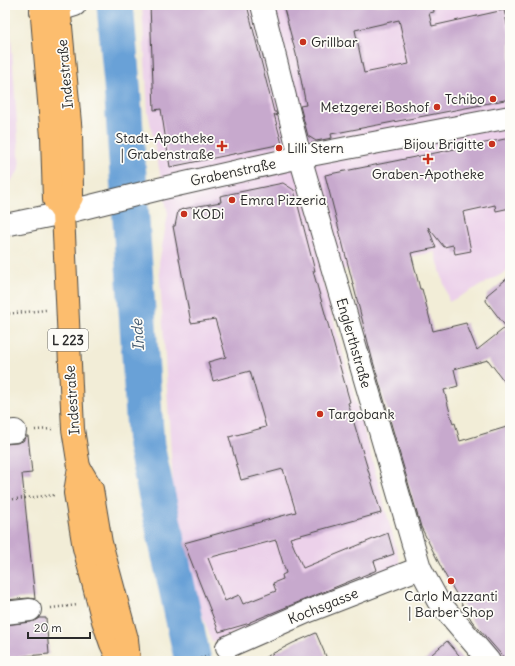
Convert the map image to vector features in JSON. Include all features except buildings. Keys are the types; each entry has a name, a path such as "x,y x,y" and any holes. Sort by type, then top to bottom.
{"main road":[{"name":"Indestraße","path":"55,7 71,134 72,197 63,213 66,308 73,429 79,467 75,493 84,548 103,622 111,644 120,661"},
{"name":"Indestraße","path":"79,467 92,489 101,544 127,639 129,661"}],"street":[{"name":"Englerthstraße","path":"262,5 300,157 420,568 438,601 489,661"},
{"name":"Grabenstraße","path":"5,225 63,213 159,189 300,157 510,117"},
{"name":"Kochsgasse","path":"227,647 328,604 420,568"},
{"path":"5,613 30,610"}],"path":[{"path":"5,314 66,308"},
{"path":"10,431 73,429"},
{"path":"5,500 75,493"},
{"path":"30,610 98,603"}],"shaded area":[{"path":"5,5 9,5 20,169 7,187 5,187"},
{"path":"142,5 510,5 510,270 449,302 435,252 321,274 401,566 212,642 177,546 159,263 168,214 148,112"}],"waterway":[{"name":"Inde","path":"115,5 122,85 146,446 193,661"}],"place":[{"name":"Grillbar","path":"303,42"},
{"name":"Tchibo","path":"493,99"},
{"name":"Metzgerei Boshof","path":"437,107"},
{"name":"Bijou Brigitte","path":"492,144"},
{"name":"Stadt-Apotheke | Grabenstraße","path":"222,146"},
{"name":"Lilli Stern","path":"279,148"},
{"name":"Graben-Apotheke","path":"428,159"},
{"name":"Emra Pizzeria","path":"232,200"},
{"name":"KODi","path":"184,214"},
{"name":"Targobank","path":"320,414"},
{"name":"Carlo Mazzanti | Barber Shop","path":"451,581"}]}
